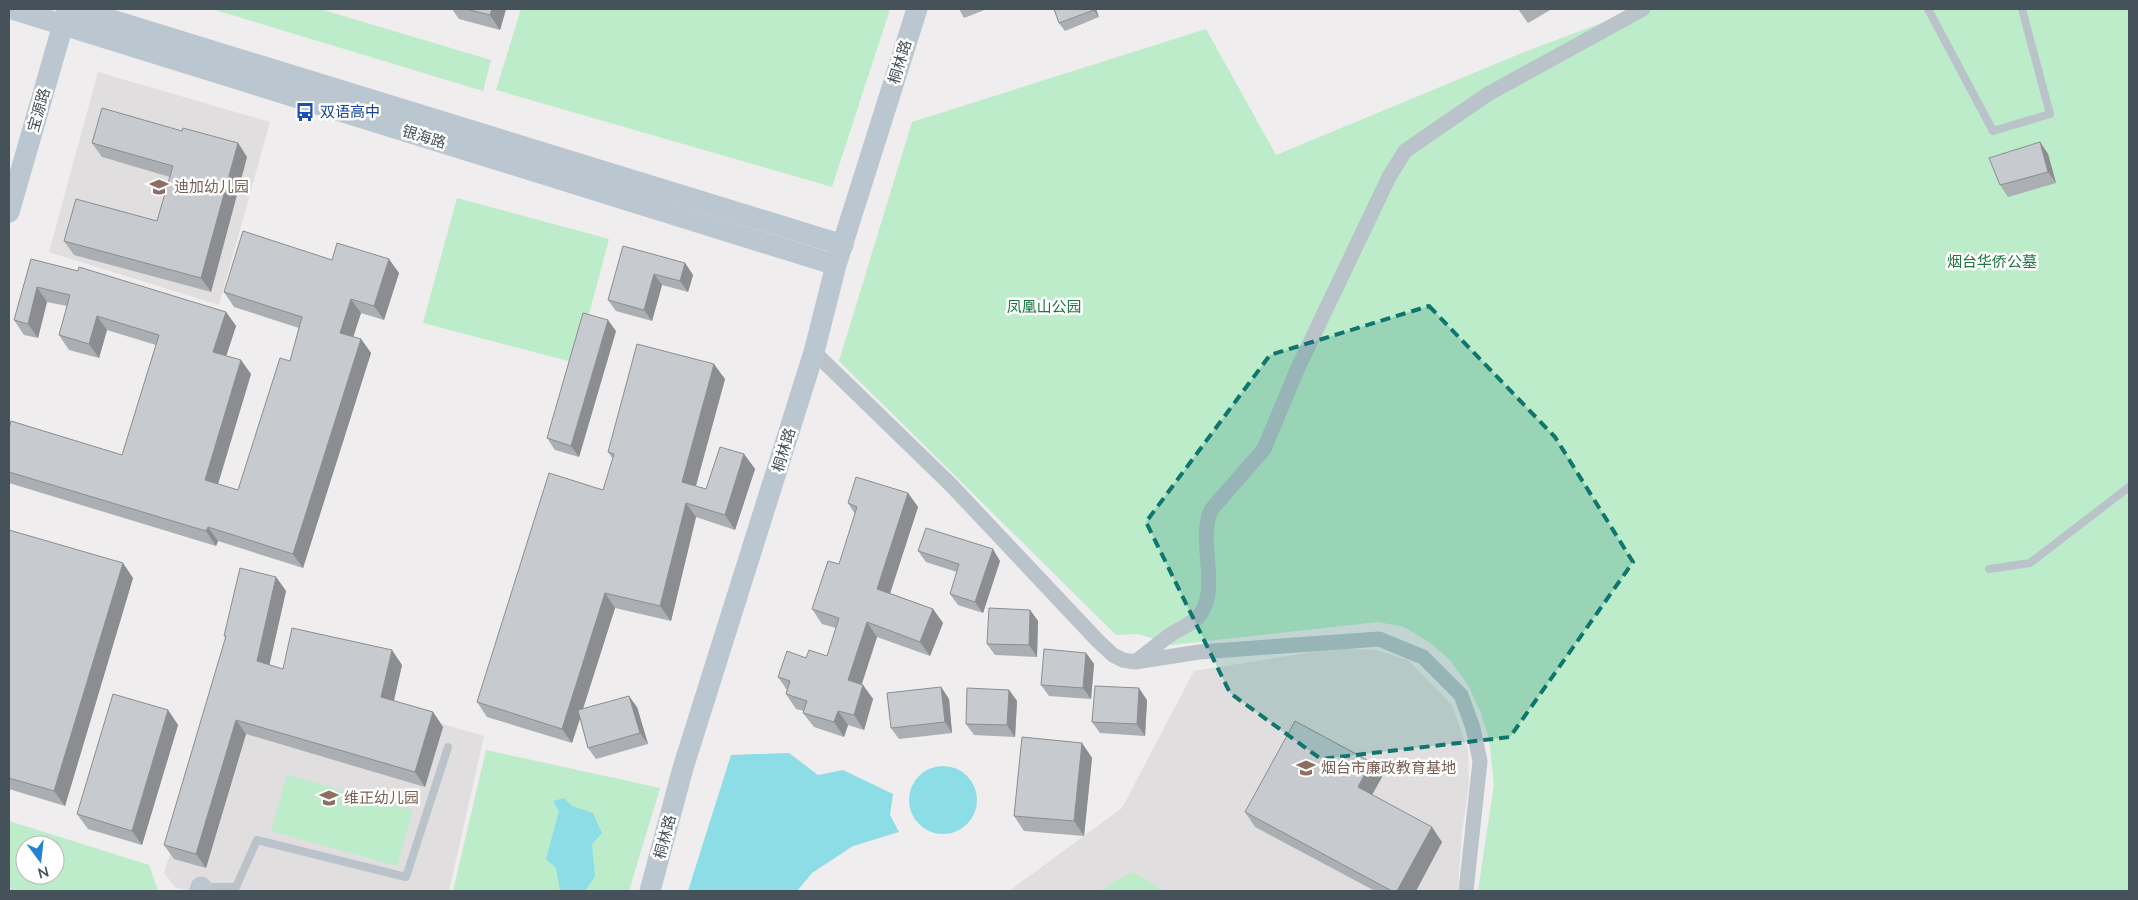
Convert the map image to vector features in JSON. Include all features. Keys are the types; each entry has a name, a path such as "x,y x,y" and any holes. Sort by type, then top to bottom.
{"main road":[{"name":"银海路","path":"12,9 70,14 843,245"},
{"name":"桐林路","path":"650,891 683,768 814,352 836,265 917,9"},
{"name":"银海路","path":"70,14 836,265"},
{"name":"宝源路","path":"9,212 70,14"}],"street":[{"path":"1135,662 1171,634 1198,618 1205,607 1209,594 1206,522 1211,510 1264,449 1301,362 1389,177 1405,151 1488,94 1643,9"},
{"path":"814,352 951,485 1113,655 1122,660 1135,662 1199,652 1378,639 1423,657 1461,695 1473,728 1480,761 1466,891"}],"lane":[{"path":"1928,9 1994,131 2050,114 2022,9"},
{"path":"1989,569 2030,563 2129,487"},
{"path":"200,889 236,887 257,840 406,877 448,747"}],"highlighted area":[{"path":"1429,306 1555,437 1633,562 1510,737 1321,759 1230,693 1146,522 1270,355"}],"shaded area":[{"name":"迪加幼儿园","path":"98,72 270,122 219,305 49,252"},
{"name":"烟台市廉政教育基地","path":"1337,648 1376,650 1408,660 1452,705 1468,750 1469,785 1462,832 1458,891 1009,891 1122,808 1194,671"},
{"name":"维正幼儿园","path":"229,662 484,736 449,891 196,891 176,888 164,873"}],"green space":[{"path":"212,9 320,9 491,60 483,91"},
{"path":"521,9 890,9 832,187 496,90"},
{"path":"1638,9 2129,9 2129,891 1478,891 1494,784 1489,739 1480,711 1469,687 1450,660 1429,642 1404,627 1378,622 1171,645 1139,634 1116,635 839,361 912,122 1206,29 1276,155 1522,53"},
{"path":"457,198 609,239 576,363 423,323"},
{"path":"486,750 660,788 629,891 453,891"},
{"path":"287,775 413,810 397,866 271,831"},
{"path":"9,821 54,835 15,835 15,885 65,885 65,839 149,865 158,891 9,891"},
{"path":"1132,872 1165,891 1099,891"}],"water":[{"path":"789,753 818,775 843,770 893,794 890,815 899,832 853,846 812,873 797,891 688,891 731,755"},
{"path":"943,766 956,769 967,776 974,787 977,800 974,813 967,824 956,831 943,834 930,831 919,824 912,813 909,800 912,787 919,776 930,769"},
{"path":"564,798 572,806 593,813 602,833 592,844 595,876 585,891 560,891 556,868 546,859 559,811 553,801"}],"building":[{"path":"466,9 492,9 490,15"},
{"path":"1054,9 1093,9 1094,10 1059,23"},
{"path":"102,108 182,131 183,128 238,143 201,278 64,241 76,199 157,221 173,166 92,143"},
{"path":"2040,142 2048,172 2000,185 1989,158"},
{"path":"243,231 332,260 337,243 389,259 374,306 351,299 340,333 361,339 293,554 208,527 206,531 9,472 9,429 11,421 122,455 159,335 97,316 89,344 59,335 70,295 37,287 28,324 14,320 31,259 78,271 79,267 226,312 213,352 241,360 205,480 238,490 280,358 290,361 302,317 224,292"},
{"path":"623,246 685,263 680,281 654,274 644,310 608,300"},
{"path":"583,313 608,320 571,446 547,438"},
{"path":"637,344 714,364 682,482 706,489 720,447 744,454 725,515 686,503 660,606 605,593 562,729 477,702 549,473 603,490 614,454 608,452"},
{"path":"856,477 908,493 877,589 933,609 920,642 867,622 848,680 863,685 854,715 838,711 834,722 803,713 807,701 786,694 790,681 778,677 787,651 806,658 809,650 827,656 839,618 812,609 828,561 839,564 857,507 848,503"},
{"path":"926,528 993,549 975,602 950,594 959,564 918,551"},
{"path":"9,530 123,563 54,791 9,778"},
{"path":"240,568 276,577 257,661 283,669 292,628 392,650 381,697 433,712 415,772 236,720 196,854 164,845 226,636 224,636"},
{"path":"989,608 1030,610 1029,645 987,644"},
{"path":"1044,649 1086,653 1083,688 1041,685"},
{"path":"1095,686 1139,688 1137,724 1092,722"},
{"path":"941,687 945,722 891,728 887,693"},
{"path":"967,688 1009,690 1007,725 966,724"},
{"path":"113,694 168,710 132,831 77,814"},
{"path":"629,696 640,733 588,748 578,710"},
{"path":"1295,721 1371,762 1358,787 1432,827 1397,891 1392,891 1245,812"},
{"path":"1022,737 1082,743 1074,821 1014,816"}],"place":[{"name":"双语高中","path":"305,112"},
{"name":"迪加幼儿园","path":"159,187"},
{"name":"烟台市廉政教育基地","path":"1306,768"},
{"name":"维正幼儿园","path":"329,798"}],"park label":[{"name":"烟台华侨公墓","path":"1992,262"},
{"name":"凤凰山公园","path":"1044,307"}]}
